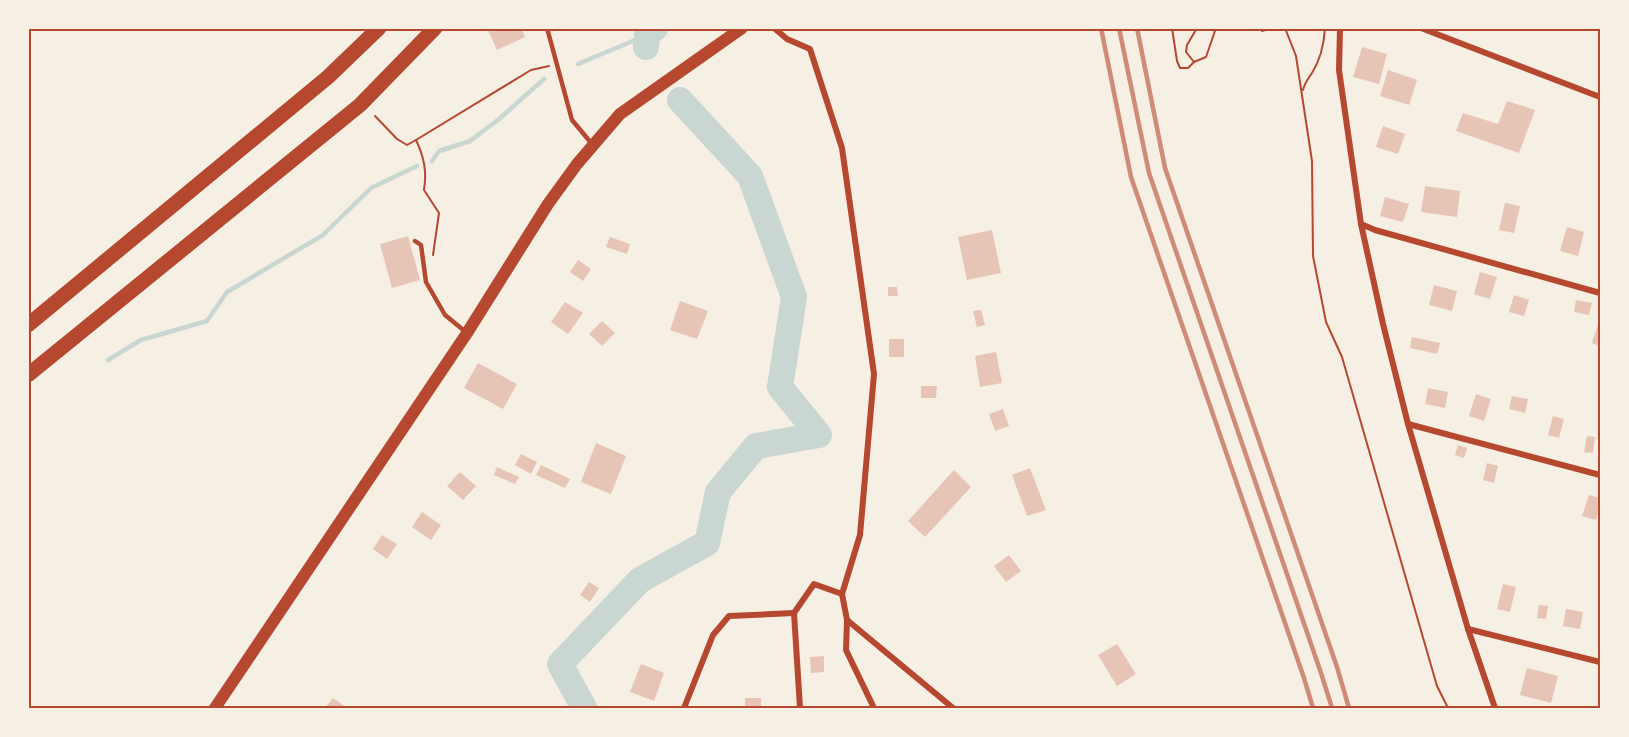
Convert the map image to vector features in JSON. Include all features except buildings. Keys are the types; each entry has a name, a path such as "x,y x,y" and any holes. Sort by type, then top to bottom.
{"highway":[{"path":"28,325 328,77 379,28"},
{"path":"28,375 360,105 435,28"}],"main road":[{"path":"215,708 466,333 548,204 592,145 620,114 742,28"}],"street":[{"path":"774,28 788,39 810,49 842,148 874,374 860,535 842,594 847,621 846,650 874,708"},
{"path":"1340,28 1339,70 1361,224 1383,324 1408,424 1468,629 1496,708"},
{"path":"1422,28 1600,98"},
{"path":"1361,224 1375,230 1600,293"},
{"path":"1408,424 1600,475"},
{"path":"800,708 794,613 814,584 842,594"},
{"path":"684,708 713,635 729,616 794,613"},
{"path":"847,621 953,708"},
{"path":"1468,629 1600,662"}],"lane":[{"path":"547,28 572,120 592,145"},
{"path":"415,241 422,245 426,282 446,315 466,333"}],"path":[{"path":"1172,28 1180,68 1188,68 1194,62 1206,57 1216,28"},
{"path":"1194,62 1186,52 1187,45 1192,41 1197,28"},
{"path":"1261,28 1262,31 1273,28"},
{"path":"1285,28 1296,56 1312,160 1313,256 1326,322 1342,357 1437,686 1448,708"},
{"path":"1302,93 1306,79 1312,73 1323,50 1325,28"},
{"path":"375,116 397,139 407,145 531,69 558,64"},
{"path":"416,140 423,155 426,174 424,190 439,213 436,243 426,282"}],"waterway":[{"path":"646,47 647,35 655,28"},
{"path":"578,64 647,35"},
{"path":"432,161 439,151 470,141 544,79"},
{"path":"584,708 560,664 640,580 707,543 718,492 756,446 819,435 780,387 794,297 750,176 680,100"},
{"path":"108,360 141,340 207,321 227,292 323,235 371,188 417,166"}],"railway":[{"path":"1101,28 1131,177 1313,708"},
{"path":"1119,28 1149,173 1332,708"},
{"path":"1137,28 1165,168 1337,667 1349,708"}]}
